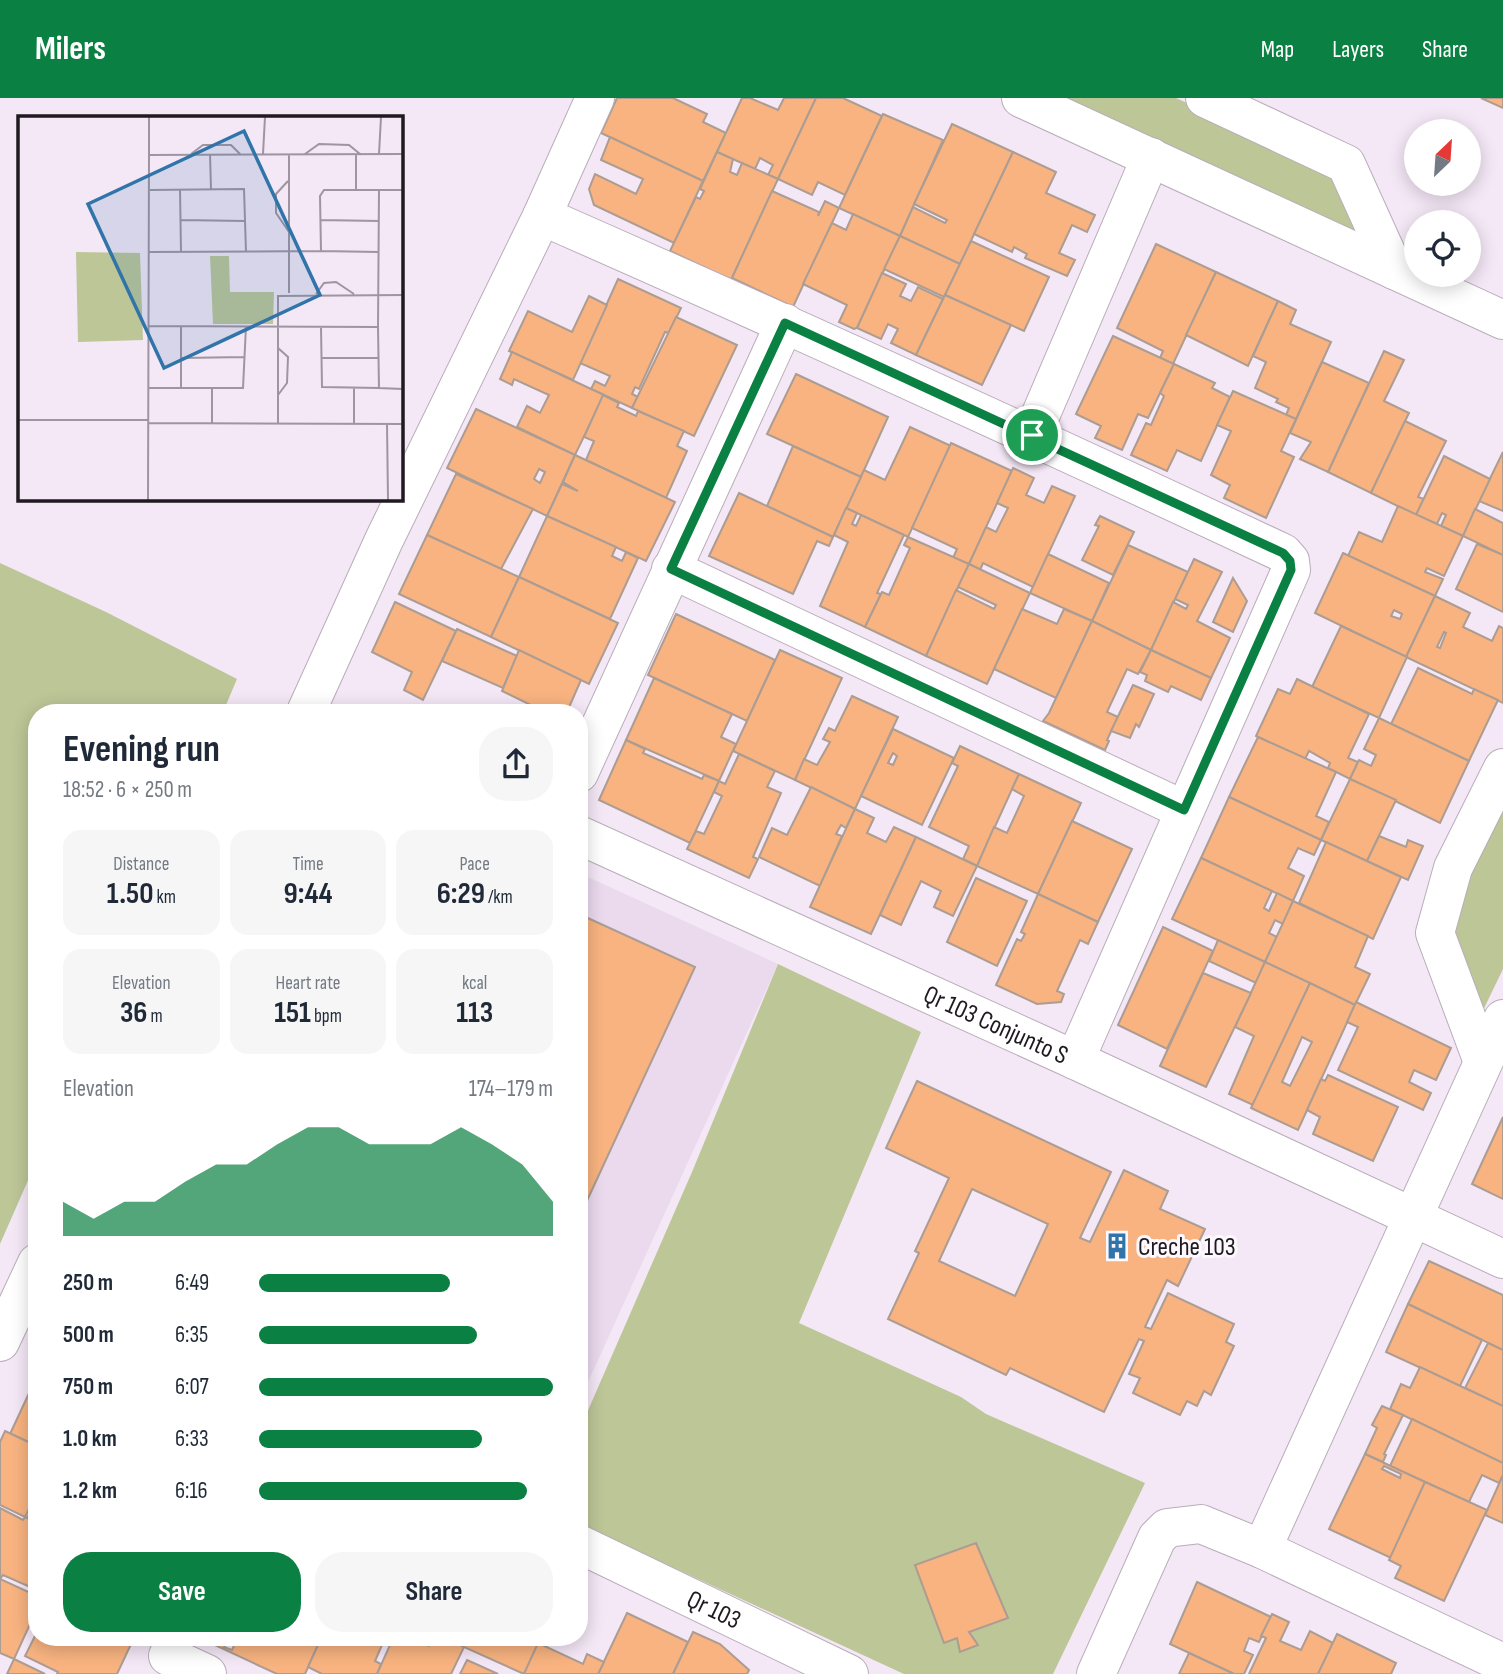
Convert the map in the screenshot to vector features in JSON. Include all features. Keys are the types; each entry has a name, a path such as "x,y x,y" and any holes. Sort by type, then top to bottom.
{"street":[{"path":"314,704 384,540 542,216 595,98"},
{"path":"1021,98 1503,320"},
{"path":"1205,98 1346,164 1394,270"},
{"path":"1032,435 1151,157"},
{"path":"542,216 1032,435 1283,553 1290,561 1291,570 1075,1060"},
{"path":"588,753 785,323"},
{"path":"671,569 1184,810"},
{"path":"1483,1062 1435,933 1453,868 1503,768"},
{"name":"Qr 103 Conjunto S","path":"588,839 1075,1060 1503,1259"},
{"path":"1262,1549 1503,1019"},
{"path":"0,1342 28,1289"},
{"path":"1096,1674 1157,1538 1167,1528 1201,1524 1494,1647"},
{"name":"Qr 103","path":"588,1549 793,1662 849,1674"},
{"path":"169,1655 207,1674"}],"shaded area":[{"path":"588,877 778,964 588,1382"}],"green space":[{"path":"1055,98 1176,98 1339,172 1374,250"},
{"path":"0,563 106,612 237,679 226,704 28,704 28,1180 0,1244"},
{"path":"1503,794 1503,969 1474,1029 1445,927"},
{"path":"778,964 921,1032 799,1323 961,1397 986,1414 1145,1483 1053,1674 904,1674 588,1528 588,1410 692,1172"}],"building":[{"path":"617,98 673,98 707,114 703,122 726,133 703,181 601,133"},
{"path":"742,98 750,98 778,110 784,98 816,98 778,179 768,175 773,165 760,158 755,169 717,152"},
{"path":"816,98 843,98 882,116 845,195 818,182 812,195 778,179"},
{"path":"1481,98 1503,98 1503,108"},
{"path":"883,114 943,140 900,236 839,208"},
{"path":"952,124 1013,152 960,264 900,236 913,207 945,223 947,220 914,204"},
{"path":"610,137 703,181 674,243 594,205 589,189 595,174 636,194 643,179 601,160"},
{"path":"717,152 733,159 730,172 737,175 742,163 778,179 731,280 670,251 696,197 700,199 704,191 700,189"},
{"path":"1013,152 1056,172 1046,193 1095,215 1087,232 1072,225 1059,253 1075,260 1067,276 1025,258 1027,254 1014,247 1012,252 974,234"},
{"path":"772,191 819,212 818,216 825,201 839,208 793,307 732,278"},
{"path":"853,214 900,236 857,328 854,329 839,322 847,305 803,284 832,223 846,230"},
{"path":"900,236 960,264 944,297 884,269"},
{"path":"971,241 1049,277 1024,331 945,295"},
{"path":"1156,244 1216,272 1173,364 1160,358 1163,351 1117,328"},
{"path":"1216,272 1278,301 1248,366 1186,335"},
{"path":"882,273 906,284 900,296 911,301 918,287 943,299 916,355 891,343 898,329 888,324 881,339 857,328"},
{"path":"618,279 681,308 669,333 665,332 639,389 635,387 632,394 638,397 632,408 591,389 595,381 605,386 610,376 580,363"},
{"path":"945,295 1011,325 982,385 916,355"},
{"path":"589,296 607,305 573,380 509,351 528,311 572,332"},
{"path":"1278,301 1296,310 1290,324 1331,342 1296,419 1286,415 1289,408 1276,402 1278,399 1255,388 1266,362 1253,356"},
{"path":"676,317 737,345 694,436 632,408"},
{"path":"1113,336 1174,364 1148,418 1138,414 1122,450 1095,438 1101,426 1076,414"},
{"path":"1384,351 1404,360 1384,401 1409,413 1371,493 1328,472"},
{"path":"512,352 604,395 575,455 517,427 527,406 540,413 549,395 514,379 512,385 500,379"},
{"path":"1322,362 1369,383 1328,472 1300,459 1311,442 1290,433"},
{"path":"1174,364 1215,383 1212,388 1230,397 1201,461 1177,450 1167,471 1131,455 1146,423 1151,425 1164,396 1160,393"},
{"path":"796,374 888,417 861,477 767,434"},
{"path":"1233,391 1296,419 1281,451 1294,457 1266,518 1224,498 1230,485 1211,475 1231,431 1217,425"},
{"path":"603,395 619,403 617,407 636,416 638,411 684,431 677,446 687,451 666,498 586,460 594,441 584,437"},
{"path":"476,409 575,455 547,516 447,468","holes":["539,469 545,472 540,483 534,479"]},
{"path":"1405,421 1446,441 1418,497 1424,499 1416,515 1371,493"},
{"path":"910,427 951,446 908,537 846,508 864,470 885,480"},
{"path":"951,443 1012,471 969,564 953,558 957,549 912,528"},
{"path":"793,446 861,477 833,537 767,506"},
{"path":"1503,452 1503,511 1479,501"},
{"path":"575,455 675,502 646,561 547,516 562,484 578,491 563,482"},
{"path":"1444,456 1490,479 1463,536 1441,526 1446,515 1442,513 1437,524 1416,515"},
{"path":"1013,468 1034,478 1026,495 1044,503 1052,486 1075,496 1033,587 983,563 980,570 969,564 986,527 996,532 1008,508 997,503"},
{"path":"456,474 533,509 501,569 427,535"},
{"path":"739,493 833,537 829,546 817,541 793,594 709,556"},
{"path":"1398,506 1463,536 1444,576 1427,568 1425,572 1443,579 1435,596 1348,556 1359,532 1382,542"},
{"path":"846,508 857,513 852,524 856,526 861,515 904,535 877,593 881,594 865,627 820,606 848,542 834,535"},
{"path":"1475,509 1503,523 1503,555 1463,536"},
{"path":"547,516 616,547 612,556 622,561 626,552 638,558 610,619 519,577"},
{"path":"1100,516 1134,532 1113,575 1082,560 1099,526 1095,525"},
{"path":"427,535 519,577 491,637 399,594"},
{"path":"908,537 969,564 926,656 865,627 882,592 889,595 910,548 904,545"},
{"path":"1477,544 1503,555 1503,612 1456,589"},
{"path":"1128,545 1188,572 1151,650 1092,621"},
{"path":"1343,553 1435,596 1406,657 1315,613","holes":["1394,610 1402,614 1400,619 1391,616"]},
{"path":"1048,554 1109,583 1092,621 1030,593"},
{"path":"1194,559 1222,572 1197,621 1230,638 1211,678 1151,650 1173,602 1186,609 1188,605 1175,599"},
{"path":"969,564 1030,593 987,684 926,656 956,590 994,609 996,605 958,587"},
{"path":"519,577 618,623 589,684 491,637"},
{"path":"1233,578 1247,601 1233,632 1213,622"},
{"path":"1435,596 1470,613 1463,627 1492,641 1499,626 1503,628 1503,703 1406,657","holes":["1444,632 1446,633 1440,648 1437,647"]},
{"path":"395,602 456,631 423,700 404,690 412,672 372,652"},
{"path":"1022,609 1057,624 1064,609 1092,621 1056,698 994,669"},
{"path":"676,614 775,660 747,721 648,675"},
{"path":"1092,621 1151,650 1138,674 1127,669 1107,712 1118,717 1105,750 1043,721"},
{"path":"1341,626 1407,657 1379,718 1312,687"},
{"path":"457,629 517,656 503,688 442,661"},
{"path":"519,650 581,680 570,704 529,704 502,691"},
{"path":"780,650 842,678 795,780 733,751"},
{"path":"1151,650 1211,678 1201,700 1171,686 1168,692 1145,681 1147,675 1140,672"},
{"path":"1418,668 1472,694 1474,689 1498,700 1469,761 1391,724"},
{"path":"654,678 732,714 721,737 736,744 719,781 626,740"},
{"path":"1297,679 1369,714 1348,758 1358,762 1350,779 1328,768 1330,763 1309,751 1305,759 1256,736 1278,689 1290,694"},
{"path":"1133,685 1154,694 1139,727 1136,724 1130,738 1111,731"},
{"path":"852,696 898,717 855,809 795,780 804,759 817,765 830,742 823,739 829,728 835,731"},
{"path":"1379,718 1469,761 1440,823 1350,779 1359,760 1371,766 1376,755 1364,749"},
{"path":"893,729 954,758 922,825 861,796","holes":["893,753 897,756 893,765 888,763"]},
{"path":"1258,737 1336,772 1316,816 1329,822 1321,840 1229,797"},
{"path":"626,740 645,749 643,753 702,779 704,775 719,781 690,843 599,800"},
{"path":"960,746 1019,774 977,866 963,859 969,846 929,827 958,766 952,763"},
{"path":"739,754 775,771 767,787 781,793 753,857 758,859 749,878 687,849 696,831 704,834 722,796 714,792 719,781 725,784"},
{"path":"1019,774 1081,803 1038,894 977,866 994,827 1007,833 1024,796 1012,789"},
{"path":"1350,779 1396,800 1367,861 1321,840"},
{"path":"811,787 855,809 846,828 841,825 836,834 842,836 820,886 759,857 772,828 787,835"},
{"path":"1229,797 1321,840 1314,855 1298,848 1288,868 1304,876 1293,901 1201,858"},
{"path":"855,809 874,818 867,833 886,842 894,827 916,837 871,934 810,907"},
{"path":"1072,821 1132,849 1098,922 1038,894"},
{"path":"1379,836 1406,847 1408,840 1423,846 1408,880 1367,861"},
{"path":"916,837 977,866 953,916 934,907 941,891 921,881 901,925 880,915"},
{"path":"1326,842 1401,877 1373,939 1299,903"},
{"path":"1201,858 1272,891 1264,908 1269,911 1277,893 1293,901 1283,924 1275,920 1269,933 1277,937 1265,962 1172,919"},
{"path":"976,878 1027,901 997,966 947,942"},
{"path":"1038,894 1098,922 1088,944 1080,940 1057,991 1064,994 1061,1002 1037,1004 996,985 1017,939 1021,941 1025,934 1021,932"},
{"path":"1293,901 1368,936 1355,967 1370,974 1355,1005 1265,962"},
{"path":"588,918 695,967 588,1199"},
{"path":"1163,927 1213,951 1167,1049 1118,1025"},
{"path":"1218,940 1265,962 1256,983 1209,961"},
{"path":"1265,962 1310,983 1253,1105 1229,1094 1254,1036 1235,1027"},
{"path":"1203,973 1251,993 1206,1087 1160,1066"},
{"path":"1310,983 1355,1005 1298,1130 1251,1108","holes":["1302,1037 1312,1042 1290,1086 1282,1082"]},
{"path":"1356,1002 1451,1048 1436,1080 1414,1070 1409,1082 1431,1093 1423,1110 1338,1070 1358,1027 1347,1022"},
{"path":"1328,1075 1398,1107 1373,1161 1313,1134 1320,1117 1307,1110 1321,1079 1325,1081"},
{"name":"Creche 103","path":"917,1081 1111,1172 1080,1238 1090,1242 1124,1170 1168,1191 1160,1209 1205,1229 1178,1286 1167,1280 1145,1327 1151,1329 1168,1293 1234,1324 1226,1342 1234,1346 1211,1395 1204,1391 1197,1406 1187,1401 1180,1415 1133,1393 1140,1378 1129,1374 1144,1341 1139,1339 1104,1412 1010,1368 1006,1375 888,1319 919,1253 915,1251 949,1178 886,1148","holes":["972,1189 1048,1224 1015,1296 939,1261"]},
{"path":"1503,1117 1503,1199 1472,1184"},
{"path":"1429,1261 1503,1295 1503,1350 1408,1304"},
{"path":"1408,1304 1482,1340 1460,1386 1386,1352"},
{"path":"1488,1343 1503,1350 1503,1406 1465,1388"},
{"path":"1420,1367 1503,1406 1503,1463 1390,1409 1401,1384 1410,1388"},
{"path":"28,1395 28,1442 10,1434"},
{"path":"1382,1406 1403,1415 1384,1454 1386,1455 1383,1462 1365,1454 1377,1428 1372,1425"},
{"path":"1412,1419 1503,1463 1503,1475 1499,1483 1482,1475 1469,1502 1390,1466"},
{"path":"5,1431 28,1442 28,1511 25,1517 0,1505 0,1442"},
{"path":"1365,1454 1425,1482 1391,1558 1329,1529","holes":["1384,1466 1401,1474 1400,1478 1382,1469"]},
{"path":"1503,1475 1503,1523 1485,1515"},
{"path":"1425,1482 1487,1510 1444,1601 1395,1578 1401,1566 1389,1560"},
{"path":"0,1508 23,1520 25,1517 28,1518 28,1586 3,1575 0,1579"},
{"path":"976,1543 1008,1618 969,1632 978,1645 960,1652 957,1638 944,1643 915,1565"},
{"path":"0,1579 28,1592 28,1629 14,1659 0,1653"},
{"path":"1197,1582 1271,1617 1259,1642 1249,1638 1244,1651 1253,1655 1244,1674 1234,1674 1170,1644"},
{"path":"627,1613 688,1642 673,1674 598,1674"},
{"path":"1272,1614 1289,1622 1280,1641 1301,1650 1310,1631 1333,1643 1318,1674 1249,1674 1266,1638 1261,1636"},
{"path":"693,1632 720,1644 749,1670 747,1674 673,1674"},
{"path":"1337,1634 1396,1663 1391,1674 1318,1674"},
{"path":"30,1646 130,1646 117,1674 57,1674 58,1672 25,1656"},
{"path":"217,1646 232,1650 234,1646 318,1646 305,1674 277,1674"},
{"path":"317,1646 382,1646 375,1661 381,1664 377,1674 322,1674 308,1667"},
{"path":"390,1646 464,1647 451,1674 377,1674"},
{"path":"464,1646 537,1646 524,1674"},
{"path":"537,1646 544,1646 583,1664 587,1654 604,1662 598,1674 524,1674"},
{"path":"1189,1653 1234,1674 1179,1674"},
{"path":"14,1659 45,1674 7,1674"},
{"path":"467,1660 498,1674 460,1674"}],"place":[{"name":"Creche 103","path":"1117,1246"}],"route":[{"path":"785,323 1032,435 1283,553 1290,561 1291,570 1184,810 671,569 785,323"}]}
